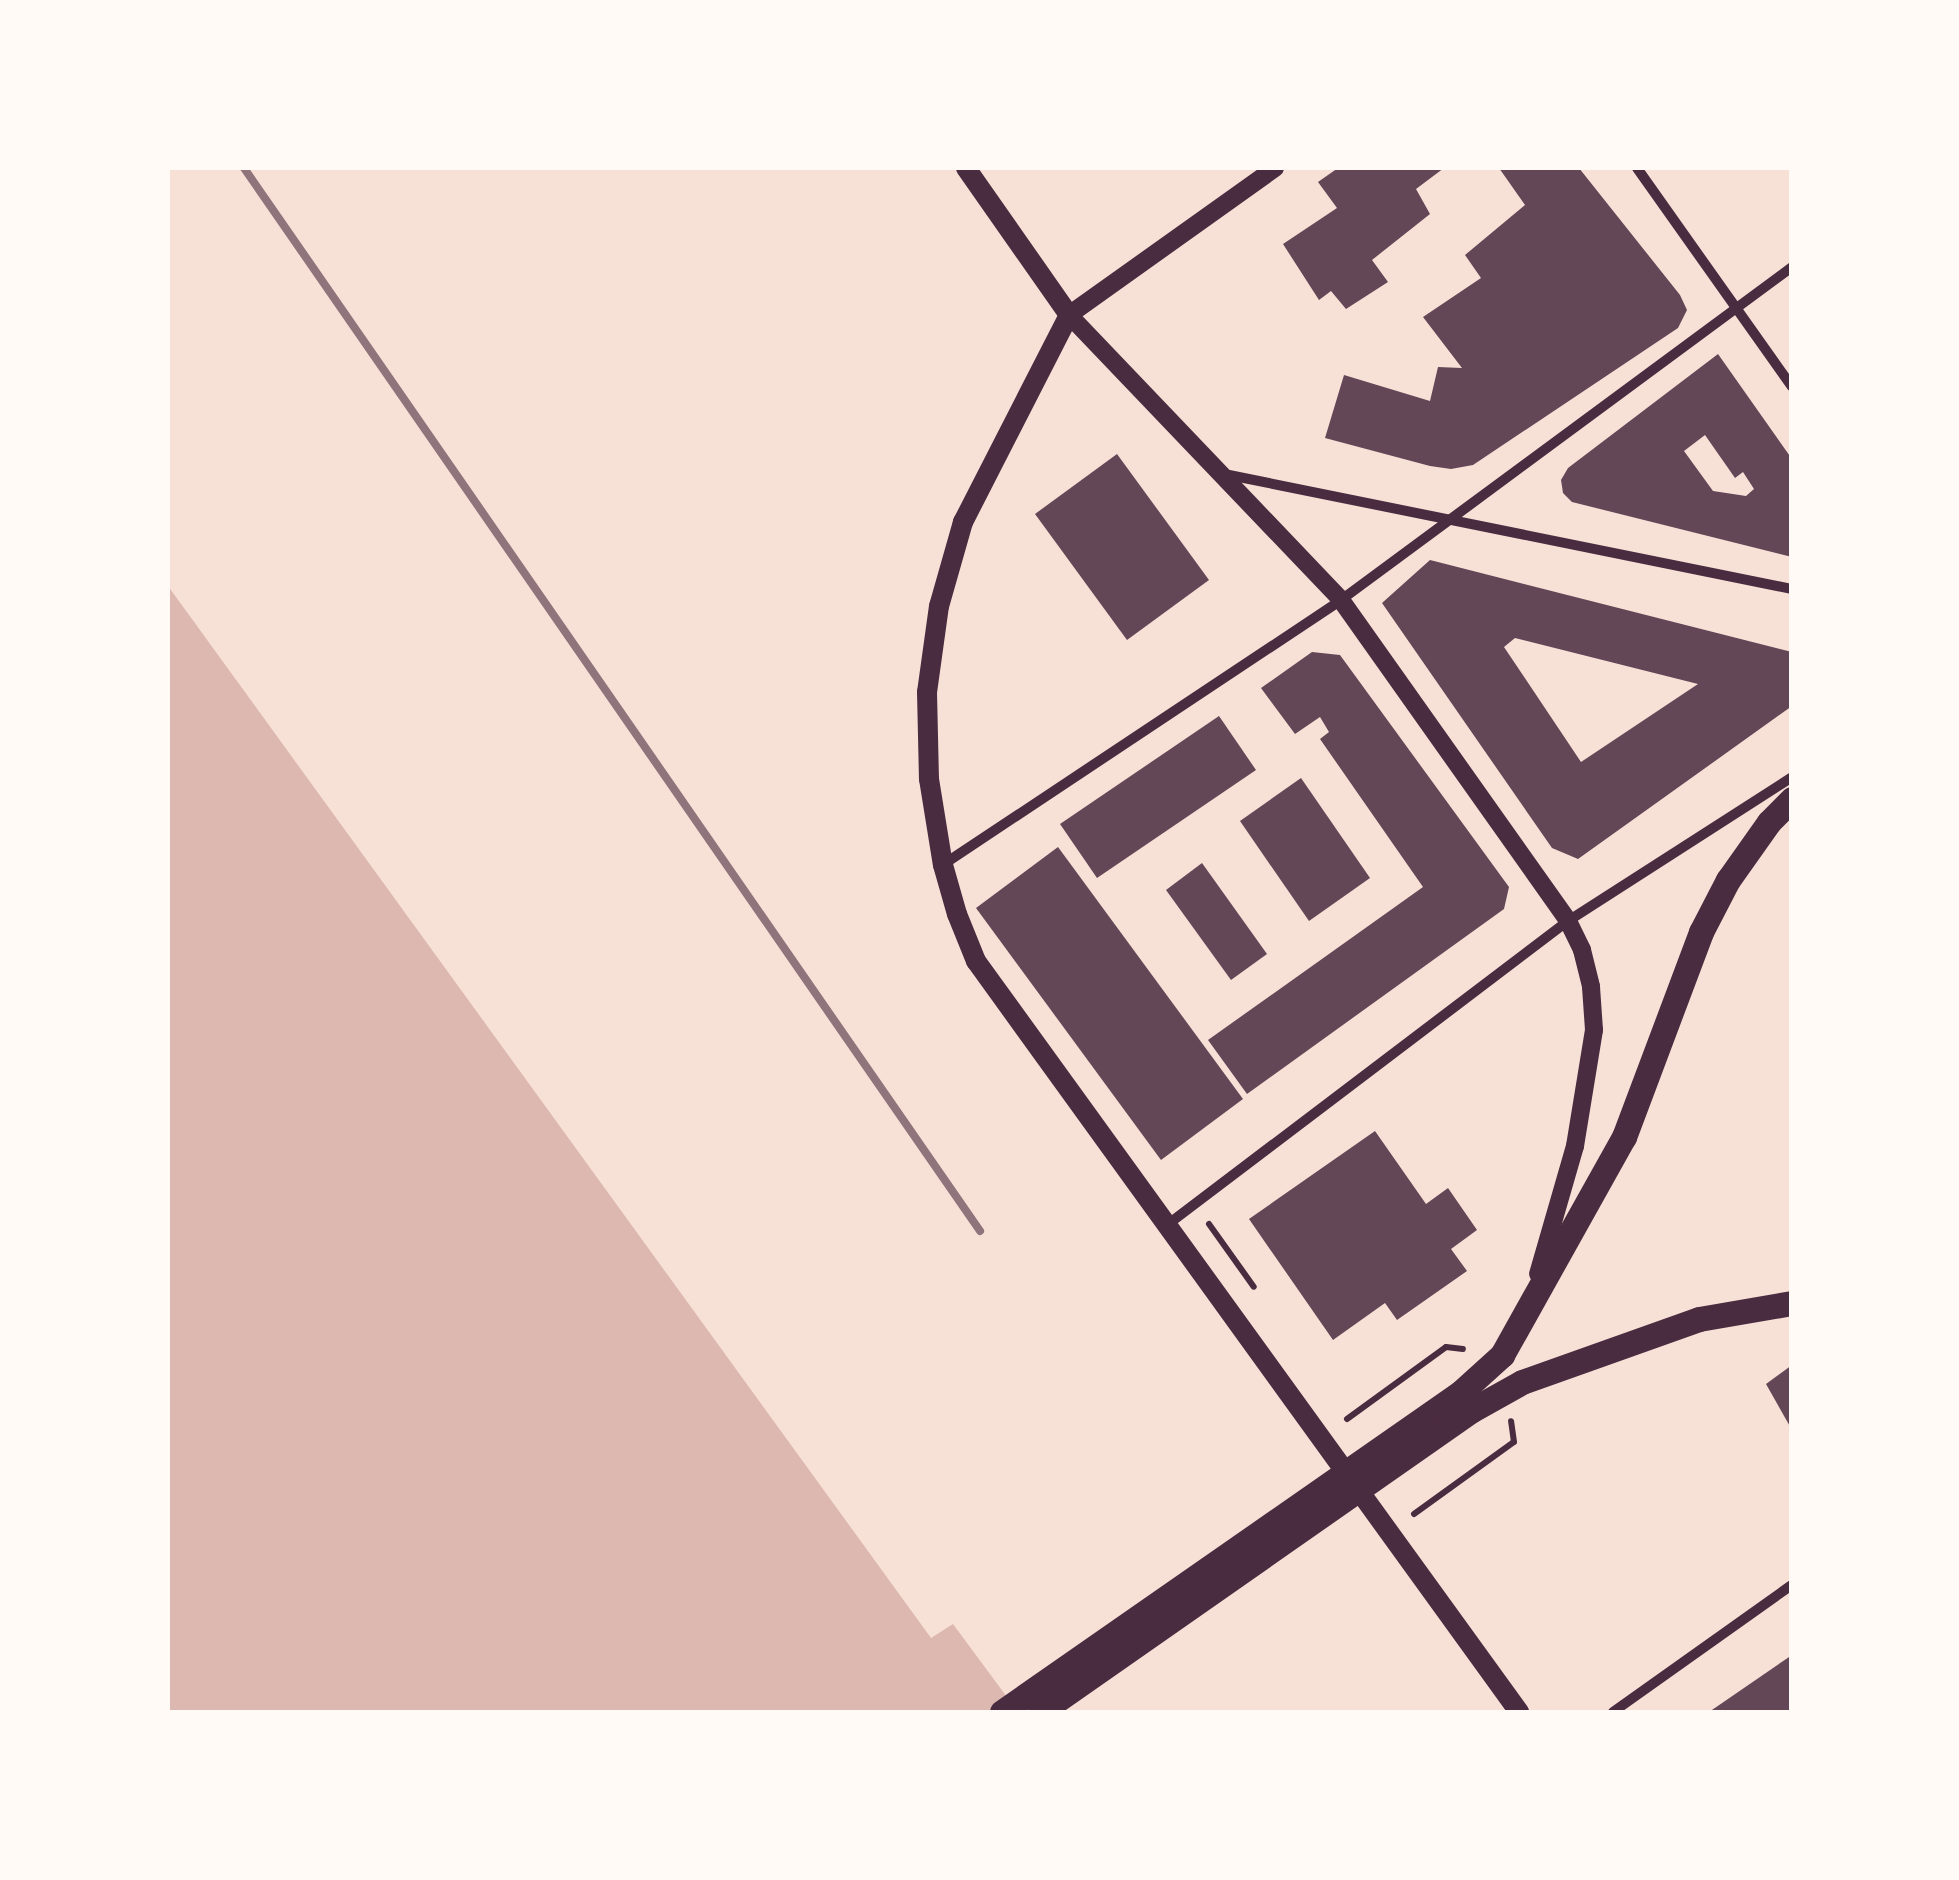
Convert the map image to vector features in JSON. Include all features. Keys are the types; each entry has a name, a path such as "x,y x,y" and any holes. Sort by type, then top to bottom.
{"main road":[{"path":"966,168 1069,315 964,522 940,606 927,692 929,780 943,865 976,961 1519,1712"},
{"path":"1040,1712 1466,1401 1526,1319 1624,1137 1701,932 1728,880 1769,822 1792,800"},
{"path":"1002,1712 1466,1401 1699,1319 1792,1304"}],"street":[{"path":"1274,168 1069,315 1342,600 1568,920 1587,969 1594,1030 1575,1146 1526,1319"},
{"path":"1637,168 1792,386"},
{"path":"943,865 1342,600 1792,268"},
{"path":"1220,473 1448,522 1792,588"},
{"path":"1166,1225 1568,920 1792,777"},
{"path":"1613,1712 1792,1585"}],"path":[{"path":"1348,1419 1446,1347"},
{"path":"1414,1514 1514,1442"}],"shaded area":[{"path":"168,586 931,1638 953,1624 1018,1712 168,1712"}],"building":[{"path":"1338,168 1444,168 1416,189 1430,214 1372,260 1388,282 1346,309 1331,291 1319,300 1283,244 1337,208 1318,182"},
{"path":"1499,168 1579,168 1680,295 1687,310 1678,328 1473,465 1451,469 1430,466 1325,438 1344,375 1430,401 1438,367 1462,368 1423,317 1481,278 1465,255 1525,205"},
{"path":"1718,354 1792,459 1792,557 1572,502 1563,493 1561,480 1568,468","holes":["1705,435 1735,478 1743,472 1754,489 1746,496 1713,491 1684,451"]},
{"path":"1117,454 1209,580 1127,640 1035,514"},
{"path":"1430,560 1792,652 1792,706 1578,859 1552,848 1382,603","holes":["1515,638 1698,684 1581,762 1504,647"]},
{"path":"1312,652 1340,655 1509,887 1504,909 1247,1094 1208,1040 1423,887 1320,739 1329,732 1320,717 1295,734 1261,688"},
{"path":"1219,716 1256,770 1097,878 1060,824"},
{"path":"1301,778 1370,878 1309,921 1240,821"},
{"path":"1058,847 1243,1099 1161,1160 976,908"},
{"path":"1202,863 1267,954 1231,980 1166,890"},
{"path":"1375,1131 1426,1204 1448,1188 1477,1230 1451,1249 1467,1271 1397,1320 1385,1303 1333,1340 1249,1219"},
{"path":"1792,1365 1792,1430 1766,1384"},
{"path":"1792,1655 1792,1712 1709,1712"}],"railway":[{"path":"244,168 980,1231"}]}
